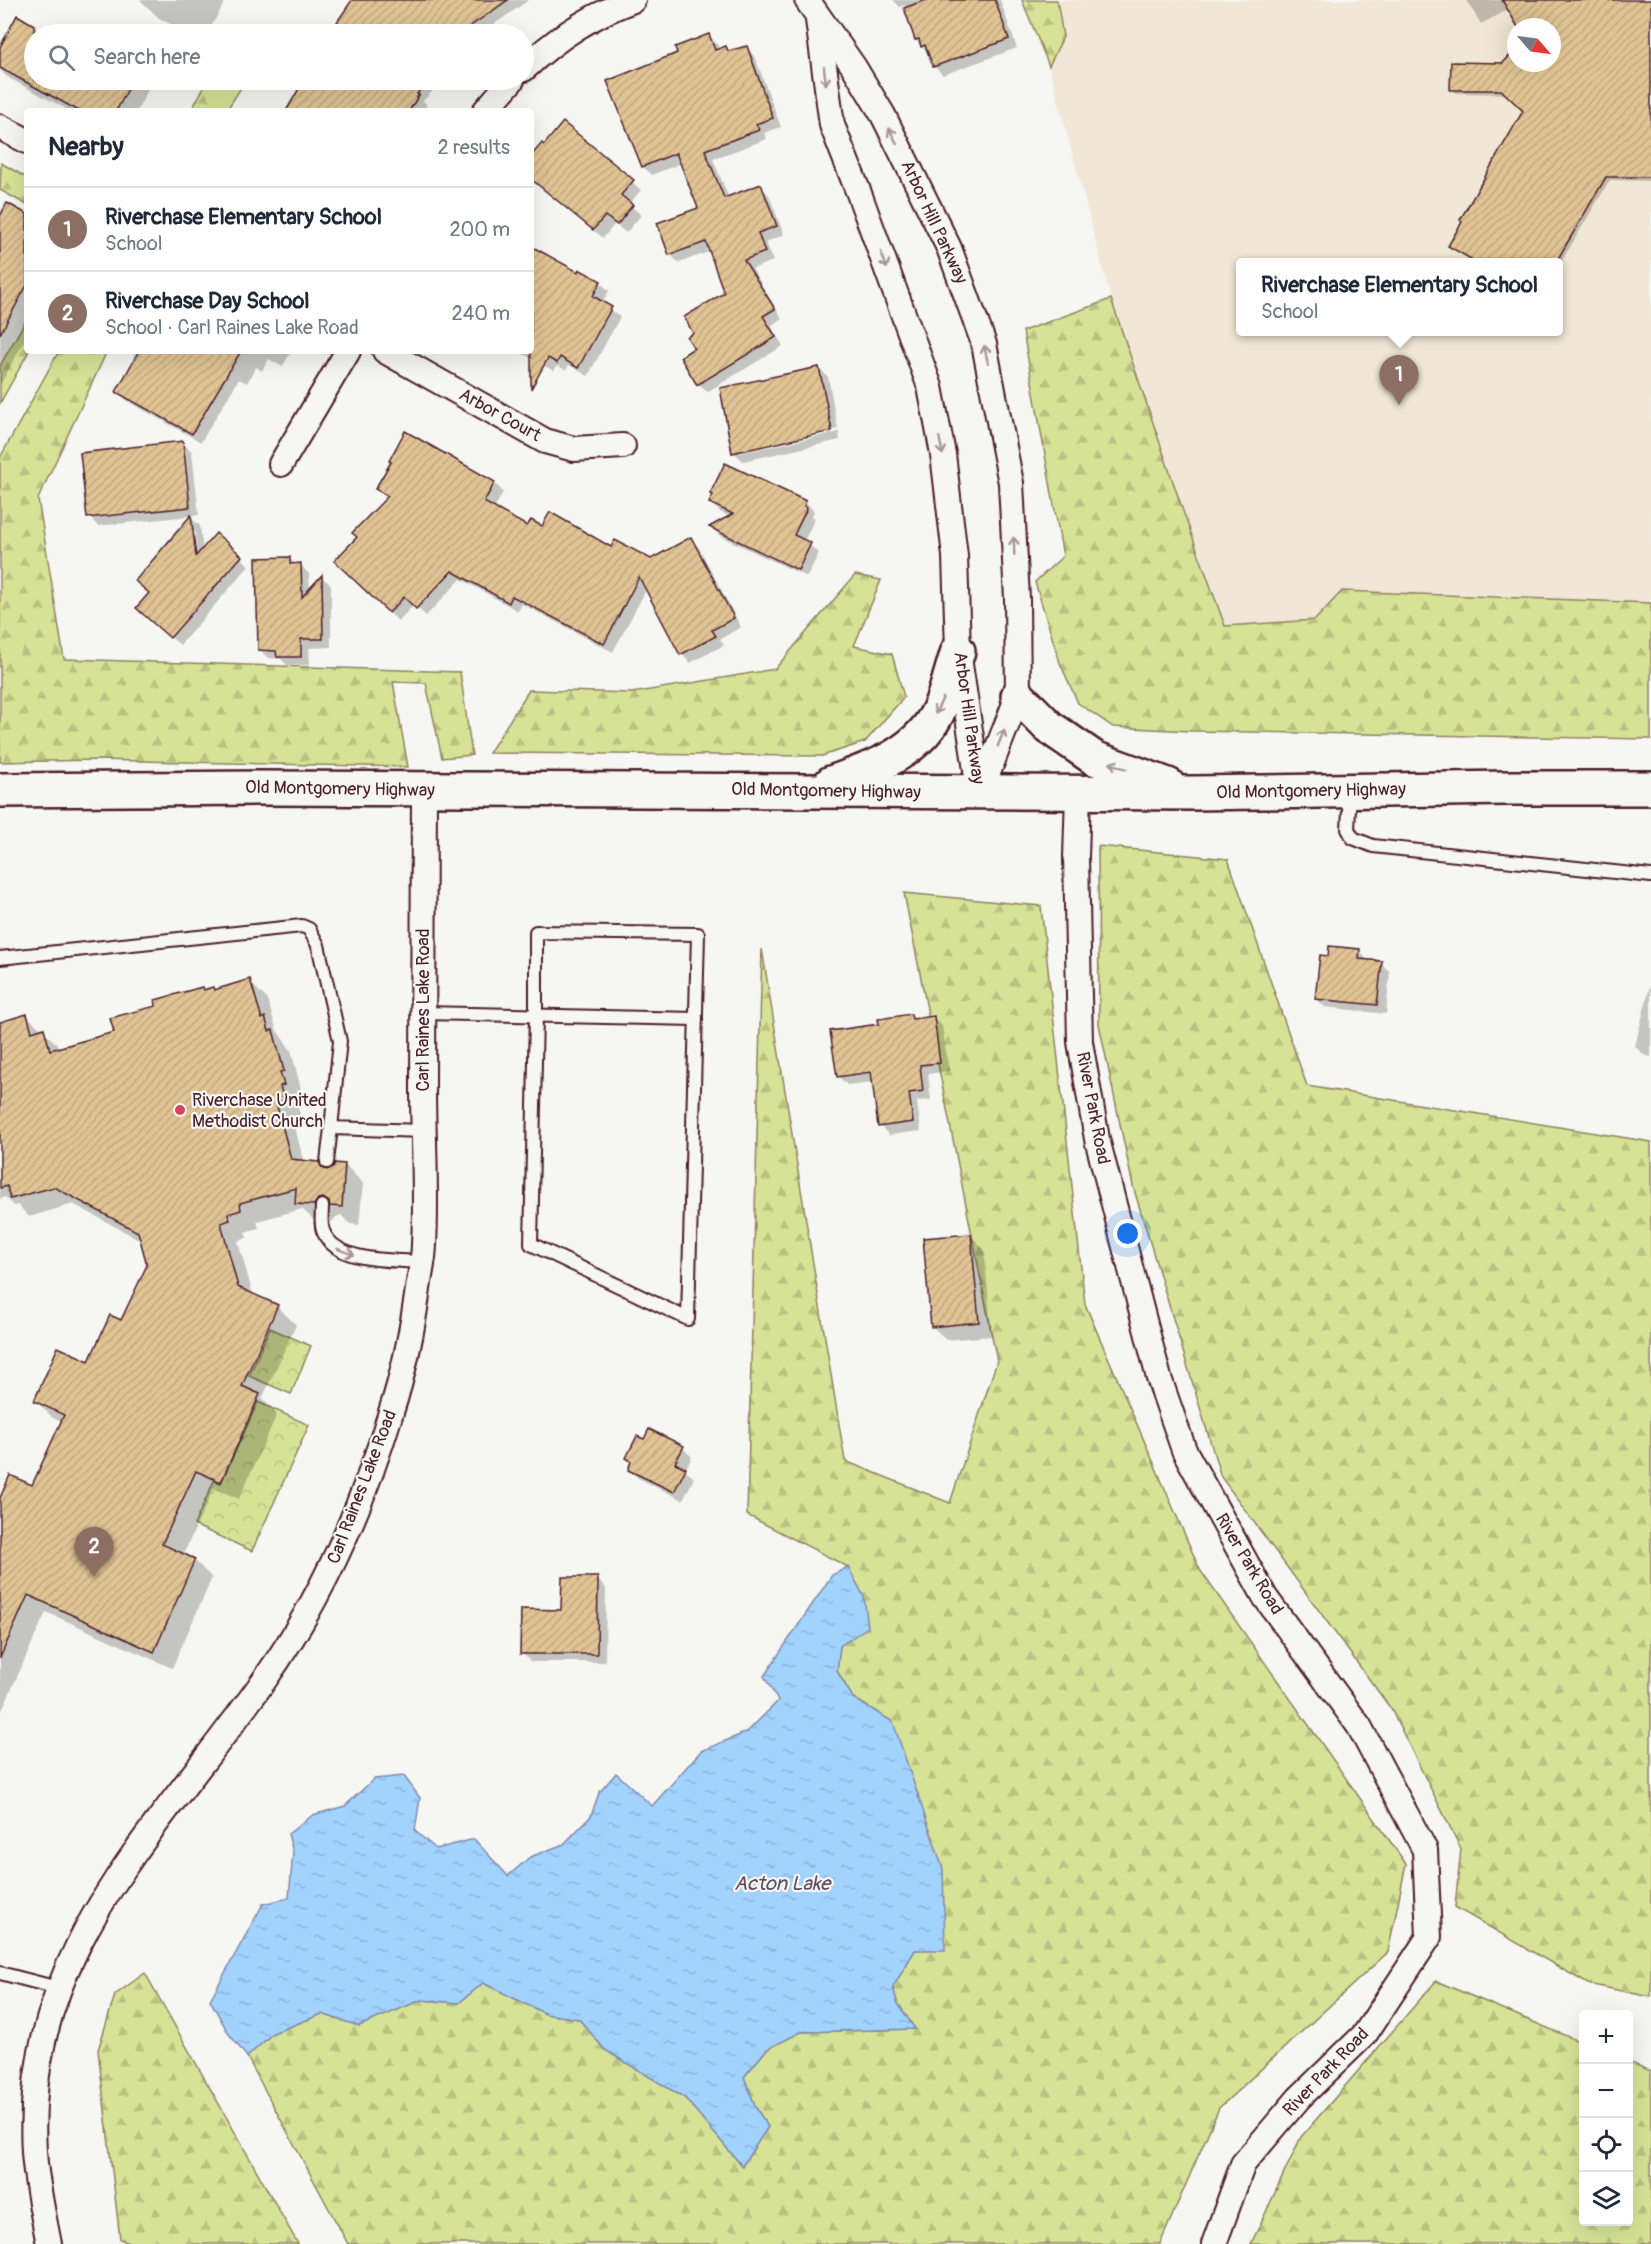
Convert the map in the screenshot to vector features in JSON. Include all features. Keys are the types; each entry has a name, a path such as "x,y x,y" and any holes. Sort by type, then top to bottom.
{"street":[{"path":"534,59 546,47 586,22 633,0"},
{"name":"Arbor Hill Parkway","path":"813,9 831,125 860,196 930,387 943,454 955,556 958,651 980,793"},
{"name":"Arbor Hill Parkway","path":"813,9 854,67 901,152 949,248 984,344 1011,483 1017,599 1018,696 980,793"},
{"path":"488,108 503,90"},
{"path":"0,127 24,139"},
{"path":"281,464 346,354"},
{"name":"Arbor Court","path":"391,354 545,441 574,449 623,446"},
{"path":"810,791 871,769 903,752 925,731 940,707 958,651"},
{"path":"1018,696 1049,727 1094,758 1192,793"},
{"name":"Old Montgomery Highway","path":"0,790 262,788 1192,793 1651,788"},
{"name":"Carl Raines Lake Road","path":"49,2244 39,2198 34,2149 35,2116 39,2063 58,1988 95,1913 126,1864 266,1678 304,1619 351,1527 403,1373 415,1313 424,1246 424,790"},
{"name":"River Park Road","path":"1078,793 1076,857 1080,1042 1097,1139 1159,1378 1184,1450 1265,1597 1359,1726 1425,1850 1429,1937 1365,2034 1299,2098 1243,2164 1214,2244"}],"lane":[{"path":"1350,790 1348,829 1353,838 1373,846 1651,876"},
{"path":"0,958 302,926 309,929 318,945 340,1041 327,1162"},
{"path":"536,932 698,934 696,1019 687,1319 531,1244 536,932"},
{"path":"423,1013 696,1019"},
{"path":"331,1128 423,1131"},
{"path":"322,1206 323,1232 341,1252 358,1256 422,1262"},
{"path":"0,1973 58,1988"}],"shaded area":[{"path":"1057,0 1651,0 1651,603 1343,591 1315,620 1225,626 1183,511 1111,299 1049,66 1063,37"}],"green space":[{"path":"1022,0 1057,0 1063,37 1049,66"},
{"path":"203,90 240,90 228,108 193,108"},
{"path":"1,163 24,176 24,203 0,190"},
{"path":"1111,299 1183,511 1225,626 1315,620 1342,591 1651,603 1651,739 1191,731 1113,727 1078,703 1060,663 1035,582 1063,556 1023,331"},
{"path":"24,323 24,354 27,354 0,403 0,366"},
{"path":"57,354 106,354 38,499 64,659 460,672 472,755 442,758 426,683 393,682 408,767 97,760 0,762 0,458"},
{"path":"855,575 881,580 854,646 892,654 904,697 865,742 822,756 489,753 529,690 632,693 775,669"},
{"path":"1098,846 1228,859 1307,1086 1651,1142 1651,1997 1588,1984 1455,1907 1461,1849 1391,1709 1221,1477 1133,1186 1099,1024"},
{"path":"904,893 1041,906 1085,1304 1200,1570 1406,1864 1388,1952 1219,2108 1160,2244 348,2244 247,2057 273,2033 322,2014 359,2026 421,2000 459,2003 483,1983 546,2014 579,2019 605,2050 685,2098 742,2166 768,2127 756,2108 744,2077 767,2049 801,2032 915,2029 897,2002 893,1987 915,1950 893,1722 853,1698 837,1671 840,1646 864,1597 848,1567 747,1515 762,949 845,1461 950,1503 997,1361"},
{"path":"270,1328 311,1346 291,1394 249,1376"},
{"path":"258,1402 309,1425 252,1551 194,1525 214,1481 221,1483"},
{"path":"145,1973 298,2244 130,2244 120,2239 98,2050 115,1995"},
{"path":"1436,1981 1579,2041 1579,2226 1633,2226 1633,2064 1651,2071 1651,2244 1251,2244 1301,2137"}],"water":[{"name":"Acton Lake","path":"848,1567 864,1597 868,1627 840,1646 837,1671 853,1698 893,1722 943,1869 945,1950 915,1950 893,1987 897,2002 915,2029 801,2032 767,2049 744,2077 756,2108 768,2127 742,2166 685,2098 605,2050 579,2019 546,2014 483,1983 459,2003 421,2000 359,2026 322,2014 273,2033 247,2057 229,2034 210,2000 263,1904 289,1898 293,1852 288,1834 313,1815 345,1806 374,1779 404,1776 420,1798 415,1831 436,1849 474,1839 508,1876 530,1857 564,1844 591,1816 599,1793 616,1773 652,1806 701,1751 747,1732 778,1701 764,1676 832,1575"}],"building":[{"path":"352,0 508,0 473,24 336,24"},
{"path":"926,0 995,0 1009,39 933,67 925,45 921,47 919,39 915,40 904,8"},
{"path":"1502,0 1651,0 1651,177 1606,177 1558,258 1469,258 1448,246 1462,222 1460,220 1523,111 1501,90 1450,90 1451,62 1503,63 1507,59 1507,72 1561,72 1561,18 1513,18"},
{"path":"17,15 32,24 24,24 24,81 0,68 0,47"},
{"path":"709,34 715,50 726,46 728,51 747,46 773,118 756,124 759,130 705,150 724,198 761,184 777,226 758,233 765,252 744,260 775,309 763,316 776,337 697,385 680,357 694,348 687,337 693,333 684,317 724,293 706,242 669,255 657,223 698,208 676,153 642,167 607,81 677,53 675,47"},
{"path":"40,90 128,90 118,108 73,108"},
{"path":"298,90 420,90 411,108 288,108"},
{"path":"563,122 634,180 621,195 633,205 617,225 605,216 593,230 534,181 534,152 542,143 544,145"},
{"path":"7,203 24,212 24,290 0,334 0,216"},
{"path":"534,248 578,272 579,269 601,281 593,296 612,307 578,368 560,357 557,363 548,358 531,389 531,354 534,354"},
{"path":"137,354 239,354 192,434 116,392"},
{"path":"819,367 832,431 732,453 720,388"},
{"path":"405,431 495,482 484,502 527,526 531,520 542,526 550,512 611,547 615,540 651,559 691,537 734,618 712,630 716,636 680,655 639,577 604,644 512,596 509,603 452,571 416,609 404,597 389,613 334,561 357,537 352,533 388,496 375,489 391,462 389,461"},
{"path":"183,441 190,507 87,518 80,453"},
{"path":"725,463 806,501 804,506 807,508 794,535 811,543 798,570 709,527 733,514 709,503 713,495 710,494"},
{"path":"191,515 196,556 216,533 242,556 170,638 136,608 149,593 135,581"},
{"path":"290,557 290,564 301,563 302,597 322,575 323,639 301,639 301,657 277,657 276,651 258,650 256,558"},
{"path":"1329,946 1360,949 1359,959 1382,961 1377,1005 1315,999 1320,955 1328,956"},
{"name":"Riverchase United Methodist Church","path":"250,979 262,1019 265,1017 269,1031 273,1030 284,1071 280,1072 284,1085 280,1086 284,1100 276,1102 291,1159 319,1162 322,1168 327,1170 335,1163 345,1164 342,1207 330,1206 329,1202 323,1198 318,1199 314,1205 295,1204 296,1188 240,1203 241,1210 228,1214 230,1220 221,1223 238,1287 278,1305 242,1386 260,1394 221,1482 196,1471 162,1544 195,1559 154,1652 28,1595 0,1658 0,1498 10,1475 32,1485 64,1415 34,1401 58,1347 89,1361 110,1315 121,1320 147,1265 138,1232 54,1187 10,1199 7,1186 0,1188 0,1022 27,1014 32,1032 44,1028 50,1050 114,1032 110,1018 156,1006 155,1000 202,987 203,990 213,987 214,990"},
{"path":"911,1014 912,1019 934,1016 940,1063 920,1065 923,1091 909,1093 913,1122 878,1127 871,1072 837,1077 830,1031 879,1024 878,1019"},
{"path":"971,1234 979,1322 931,1327 923,1238"},
{"path":"649,1429 684,1446 675,1463 686,1468 674,1492 628,1470 631,1461 626,1458 637,1436 644,1439"},
{"path":"562,1577 598,1577 597,1654 520,1654 521,1609 561,1610"}],"place":[{"name":"Riverchase Elementary School","path":"1399,405"},
{"name":"Riverchase United Methodist Church","path":"180,1110"},
{"name":"Riverchase Day School","path":"94,1577"}]}
